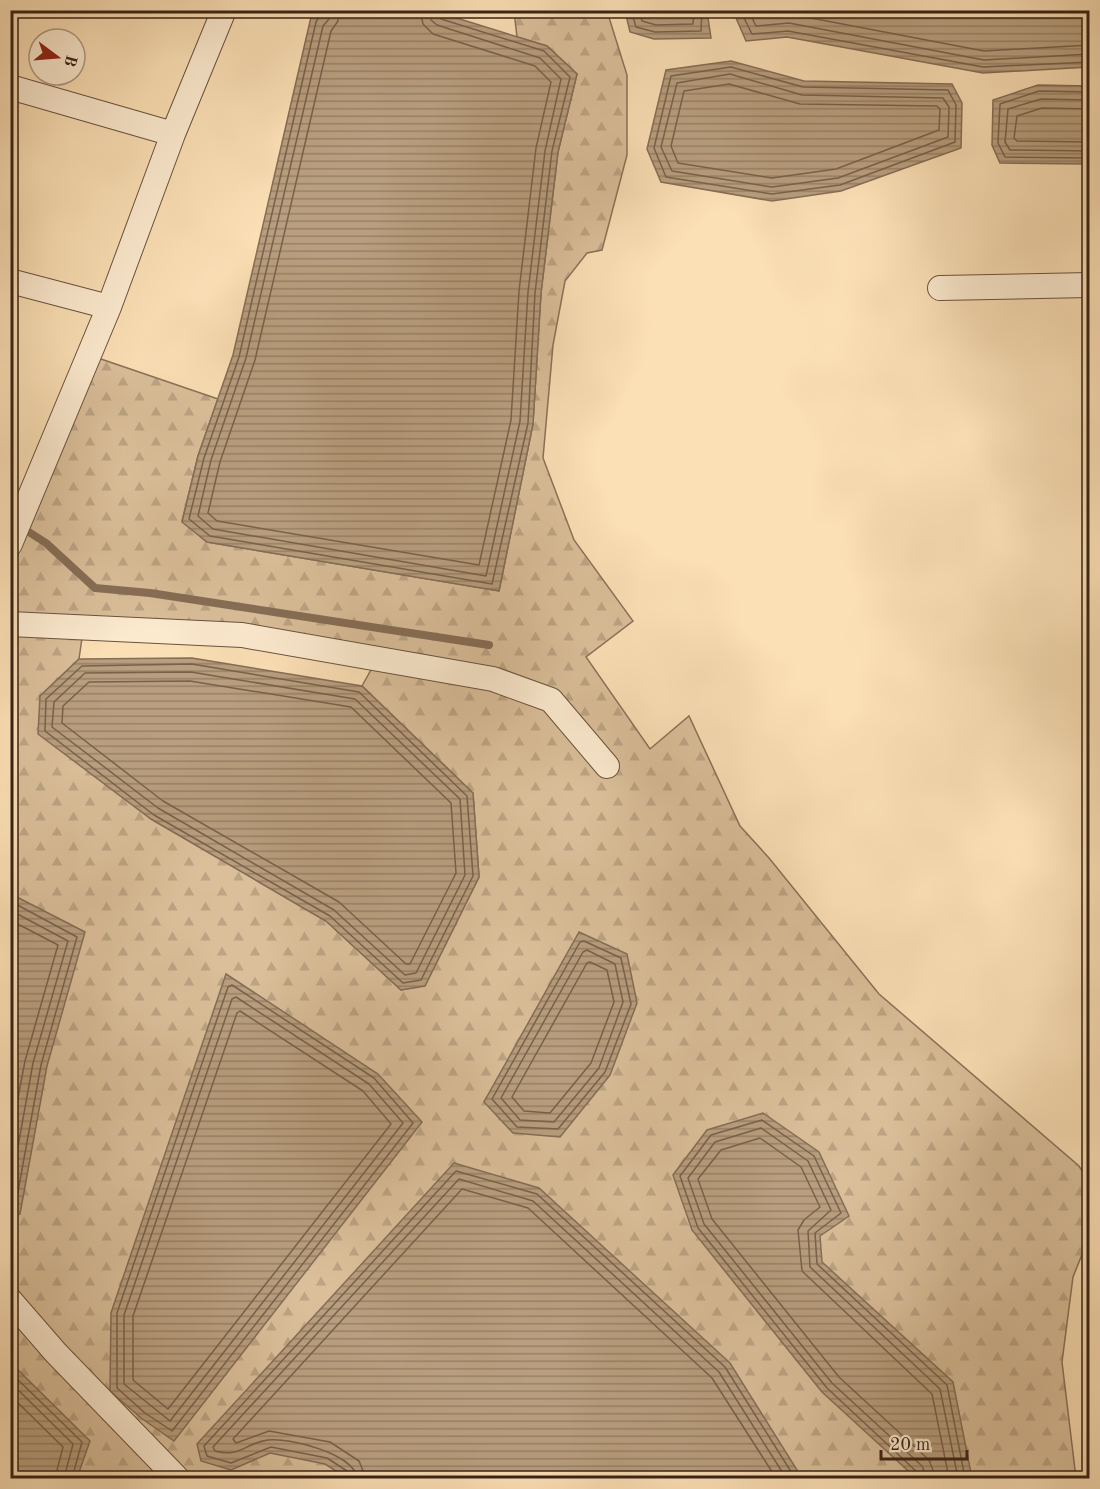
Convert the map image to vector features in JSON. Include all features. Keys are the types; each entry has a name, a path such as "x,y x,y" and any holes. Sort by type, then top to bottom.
{"street":[{"path":"10,544 109,307 173,134 224,10"},
{"path":"10,87 173,134"},
{"path":"10,280 109,307"},
{"path":"940,288 1089,285"},
{"path":"10,624 242,635 493,679 550,700 607,766"},
{"path":"10,1300 56,1353 177,1479"}],"green space":[{"path":"514,11 607,11 627,75 627,155 602,250 587,253 565,281 553,345 543,458 574,540 633,621 586,657 650,749 689,716 740,826 769,858 879,994 1079,1166 1089,1182 1089,1237 1073,1277 1062,1362 1076,1478 191,1478 60,1342 11,1285 10,634 82,638 79,659 40,696 151,819 326,921 401,990 425,985 479,877 473,793 362,686 372,668 469,666 11,614 11,576 41,491 98,358 218,399 198,456 182,521 207,542 499,591 533,424 541,293 558,152 577,74 547,46 517,37"},
{"path":"10,1315 163,1478 11,1478"}],"water":[{"path":"320,11 434,11 547,46 577,74 558,152 541,293 533,424 499,591 207,542 182,522 198,456 233,355 311,17"},
{"path":"625,11 707,11 711,38 654,39 630,32"},
{"path":"733,11 1089,11 1089,67 983,73 787,37 746,41"},
{"path":"731,61 804,81 952,84 962,103 961,148 841,191 772,201 661,182 647,149 666,70"},
{"path":"1038,85 1089,86 1089,164 1000,163 992,145 993,100"},
{"path":"192,658 362,686 473,793 479,877 425,986 401,990 326,921 151,819 38,734 40,696 79,659"},
{"path":"11,894 85,932 47,1066 20,1214 11,1217"},
{"path":"579,932 627,954 637,1003 610,1075 560,1137 513,1133 484,1102"},
{"path":"226,974 378,1074 422,1122 174,1441 141,1418 110,1391 111,1313"},
{"path":"763,1113 819,1152 849,1216 820,1236 822,1262 953,1382 972,1478 916,1478 822,1392 692,1230 673,1175 707,1130"},
{"path":"454,1163 539,1188 730,1363 802,1478 347,1478 325,1464 270,1453 231,1470 201,1461 197,1444"},
{"path":"11,1363 90,1441 77,1478 11,1478"}],"waterway":[{"path":"21,527 46,543 95,588 150,593 489,645"}]}
